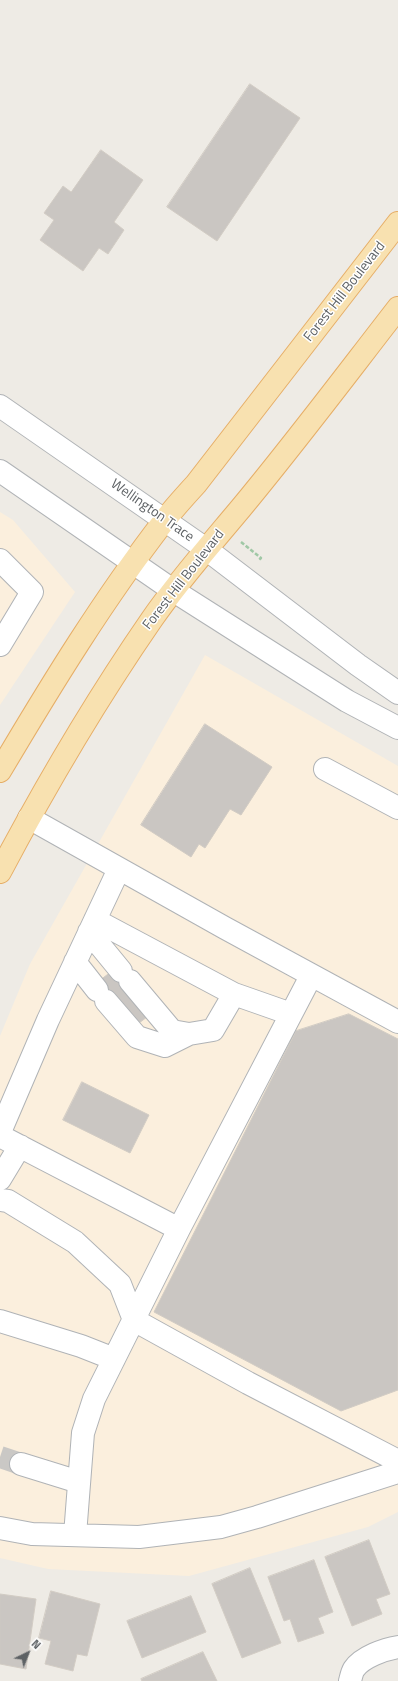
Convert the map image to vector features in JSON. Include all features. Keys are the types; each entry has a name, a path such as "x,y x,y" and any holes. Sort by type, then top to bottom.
{"main road":[{"name":"Forest Hill Boulevard","path":"0,771 45,695 132,563 165,519 201,478 398,223"},
{"name":"Forest Hill Boulevard","path":"0,872 29,818 88,717 152,618 206,549 241,508 398,308"}],"street":[{"name":"Wellington Trace","path":"0,406 165,519 358,665 398,693"},
{"path":"0,471 174,591 347,701 398,728"},
{"path":"0,560 32,592 0,645"},
{"path":"325,769 398,808"},
{"path":"29,818 311,976 398,1022"},
{"path":"0,1132 48,1020 119,869"},
{"path":"92,926 126,976 172,1031 189,1034"},
{"path":"92,926 234,994 291,1014"},
{"path":"75,962 137,1037 165,1046 189,1034 213,1030 234,994"},
{"path":"76,1535 83,1433 94,1400 179,1229 311,976"},
{"path":"0,1136 179,1229"},
{"path":"0,1179 20,1146"},
{"path":"0,1200 8,1201 75,1242 120,1284 134,1320 248,1383 398,1461"},
{"path":"0,1321 81,1346 114,1359"},
{"path":"21,1464 79,1482"},
{"path":"0,1528 32,1534 139,1537 221,1527 398,1472"},
{"path":"350,1681 355,1668 367,1658 386,1649 398,1647"}],"shaded area":[{"path":"0,512 13,520 75,592 0,705"},
{"path":"205,655 398,766 398,1512 368,1527 189,1576 48,1569 0,1558 0,1036 30,964"}],"building":[{"path":"250,84 300,118 217,241 167,207"},
{"path":"101,150 143,180 114,222 124,230 108,254 99,248 83,271 40,240 54,220 44,213 63,186 71,192"},
{"path":"205,724 272,767 241,815 230,809 205,848 199,844 191,857 141,825"},
{"path":"129,965 137,976 147,1017 135,1026 99,981 112,971"},
{"path":"349,1014 398,1039 398,1390 341,1411 154,1312 296,1031"},
{"path":"82,1082 149,1115 130,1153 63,1120"},
{"path":"369,1540 390,1594 376,1599 382,1614 352,1626 325,1557"},
{"path":"314,1560 333,1612 318,1618 324,1633 298,1642 290,1619 284,1621 268,1577"},
{"path":"250,1568 281,1643 242,1658 212,1584"},
{"path":"51,1591 100,1604 87,1656 77,1654 73,1671 45,1664 51,1641 39,1638"},
{"path":"0,1594 36,1599 26,1669 0,1664"},
{"path":"191,1596 206,1632 142,1658 127,1621"},
{"path":"203,1652 217,1681 142,1681 141,1679"}],"tunnel":[{"path":"0,1457 21,1464"}]}
